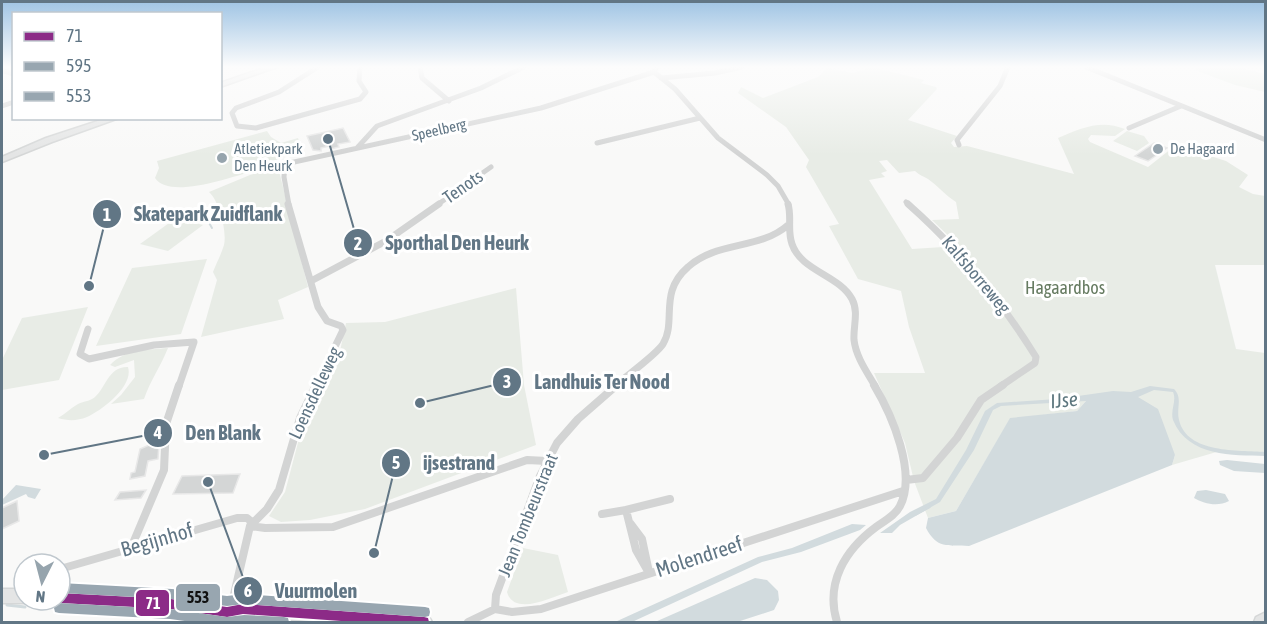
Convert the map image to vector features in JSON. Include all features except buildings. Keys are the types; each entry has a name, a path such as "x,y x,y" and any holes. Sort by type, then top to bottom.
{"main road":[{"path":"2,160 49,140 110,120"},
{"path":"72,599 171,604 223,619 243,609 424,622"},
{"path":"1261,622 1266,619"}],"street":[{"path":"268,96 236,108 232,113 237,126 256,128 360,99 362,96"},
{"path":"443,96 449,101"},
{"path":"357,148 377,126 461,96"},
{"name":"Speelberg","path":"285,164 541,108 577,96"},
{"path":"682,96 720,140 774,180 782,191 789,211 788,225 793,247 844,288 853,300 855,317 853,332 856,349 893,423 907,488 903,491 902,502 898,509 863,537 845,557 834,579 831,598 837,622"},
{"path":"959,145 957,140 992,96"},
{"path":"1158,96 1266,140"},
{"path":"1129,128 1182,106"},
{"path":"597,143 700,118"},
{"name":"Loensdelleweg","path":"252,525 267,509 279,490 300,418 343,330 341,326 331,324 318,307 288,202 282,175 285,164"},
{"name":"Tenots","path":"311,281 386,241 491,167"},
{"name":"Kalfsborreweg","path":"906,202 942,233 986,281 1012,316 1036,357 1035,363 981,400 957,438 923,478 906,480"},
{"name":"Jean Tombeurstraat","path":"495,609 496,595 547,461 562,436 578,419 661,347 665,339 670,294 682,272 709,254 774,236 788,225"},
{"name":"Begijnhof","path":"88,329 80,354 89,359 125,349 171,342 194,342 166,424 164,470 131,548"},
{"name":"Begijnhof","path":"72,565 237,518 247,518 252,525 265,528 333,527 527,460 547,461"},
{"name":"Molendreef","path":"495,609 512,612 541,609 903,491"},
{"path":"602,514 670,499"},
{"path":"626,510 630,523 629,530 639,559 649,573"},
{"path":"223,619 232,603 252,525"},
{"path":"468,622 495,609"}],"green space":[{"name":"Hagaardbos","path":"742,96 763,98 768,96 930,96 908,120 957,136 951,143 954,147 967,146 1074,174 1058,138 1083,128 1108,125 1125,129 1115,136 1091,135 1088,139 1090,142 1148,167 1176,145 1226,161 1248,175 1239,187 1253,194 1265,196 1265,265 1215,265 1236,349 1265,353 1265,454 1220,451 1172,465 1175,455 1103,400 1087,400 1077,411 1010,419 956,511 928,518 914,481 905,443 874,373 925,373 909,327 901,291 858,279 829,226 839,224 806,167 809,160 786,127","holes":["887,160 899,173 915,171 956,202 959,219 932,220 959,246 912,249 869,180 885,177 881,173 887,171 879,161"]},
{"name":"Atletiekpark Den Heurk","path":"267,131 271,137 281,143 298,138 299,141 296,142 301,150 281,156 277,163 194,186 164,185 155,178 159,168 157,161"},
{"path":"1127,131 1144,136 1149,143 1137,151 1113,141"},
{"path":"278,167 308,287 278,300 284,319 201,337 217,280 213,272 225,239 219,210 209,192 250,175"},
{"path":"176,218 203,225 168,251 140,244"},
{"path":"207,259 181,334 96,346 132,268"},
{"path":"516,288 524,385 536,445 365,509 310,520 281,522 269,516 285,492 300,435 310,408 340,351 346,323 385,322"},
{"path":"88,307 59,380 2,390 2,360 22,318"},
{"path":"168,348 144,399 111,404 135,377 134,360 115,367 110,365 129,353"},
{"path":"128,367 129,374 122,389 101,409 80,419 58,418 78,404 93,398 116,370"},
{"path":"523,548 558,555 568,592 534,603 517,603 511,599 507,592"}],"water":[{"path":"1150,386 1174,389 1177,392 1179,420 1184,431 1192,439 1215,448 1265,452 1265,456 1213,452 1189,441 1173,420 1173,392 1154,390 1138,397 1158,409 1175,455 1172,465 969,546 939,543 934,540 926,528 928,518 956,511 1010,418 1077,411 1086,401 1001,406 993,410 974,450 940,502 900,525 892,533 880,533 910,512 936,499 966,450 985,411 997,403 1057,399 1113,391 1131,392"},
{"path":"1219,461 1265,464 1265,473 1234,471 1220,465"},
{"path":"16,485 41,489 35,499 26,494 2,505 2,500"},
{"path":"1206,490 1225,494 1229,501 1211,504 1194,498 1197,491"},
{"path":"852,524 866,525 860,530 801,552 762,562 632,622 615,622 758,557 792,548"},
{"path":"755,578 767,580 778,591 779,600 774,610 737,622 655,622"}],"waterway":[{"path":"187,213 208,221 212,228"},
{"name":"IJse","path":"916,514 929,507"},
{"name":"IJse","path":"7,605 12,606"}],"transit line":[{"name":"553","path":"72,589 172,594 227,601 244,599 425,612"},
{"name":"71","path":"72,599 171,604 227,612 243,609 424,622"},
{"name":"595","path":"72,609 170,614 227,622 244,620 284,622"}],"place":[{"name":"Sporthal Den Heurk","path":"328,139"},
{"name":"De Hagaard","path":"1158,149"},
{"name":"Atletiekpark Den Heurk","path":"222,158"},
{"name":"Skatepark Zuidflank","path":"89,286"},
{"name":"Landhuis Ter Nood","path":"420,403"},
{"name":"Den Blank","path":"44,455"},
{"name":"Vuurmolen","path":"208,482"},
{"name":"ijsestrand","path":"374,553"}]}
